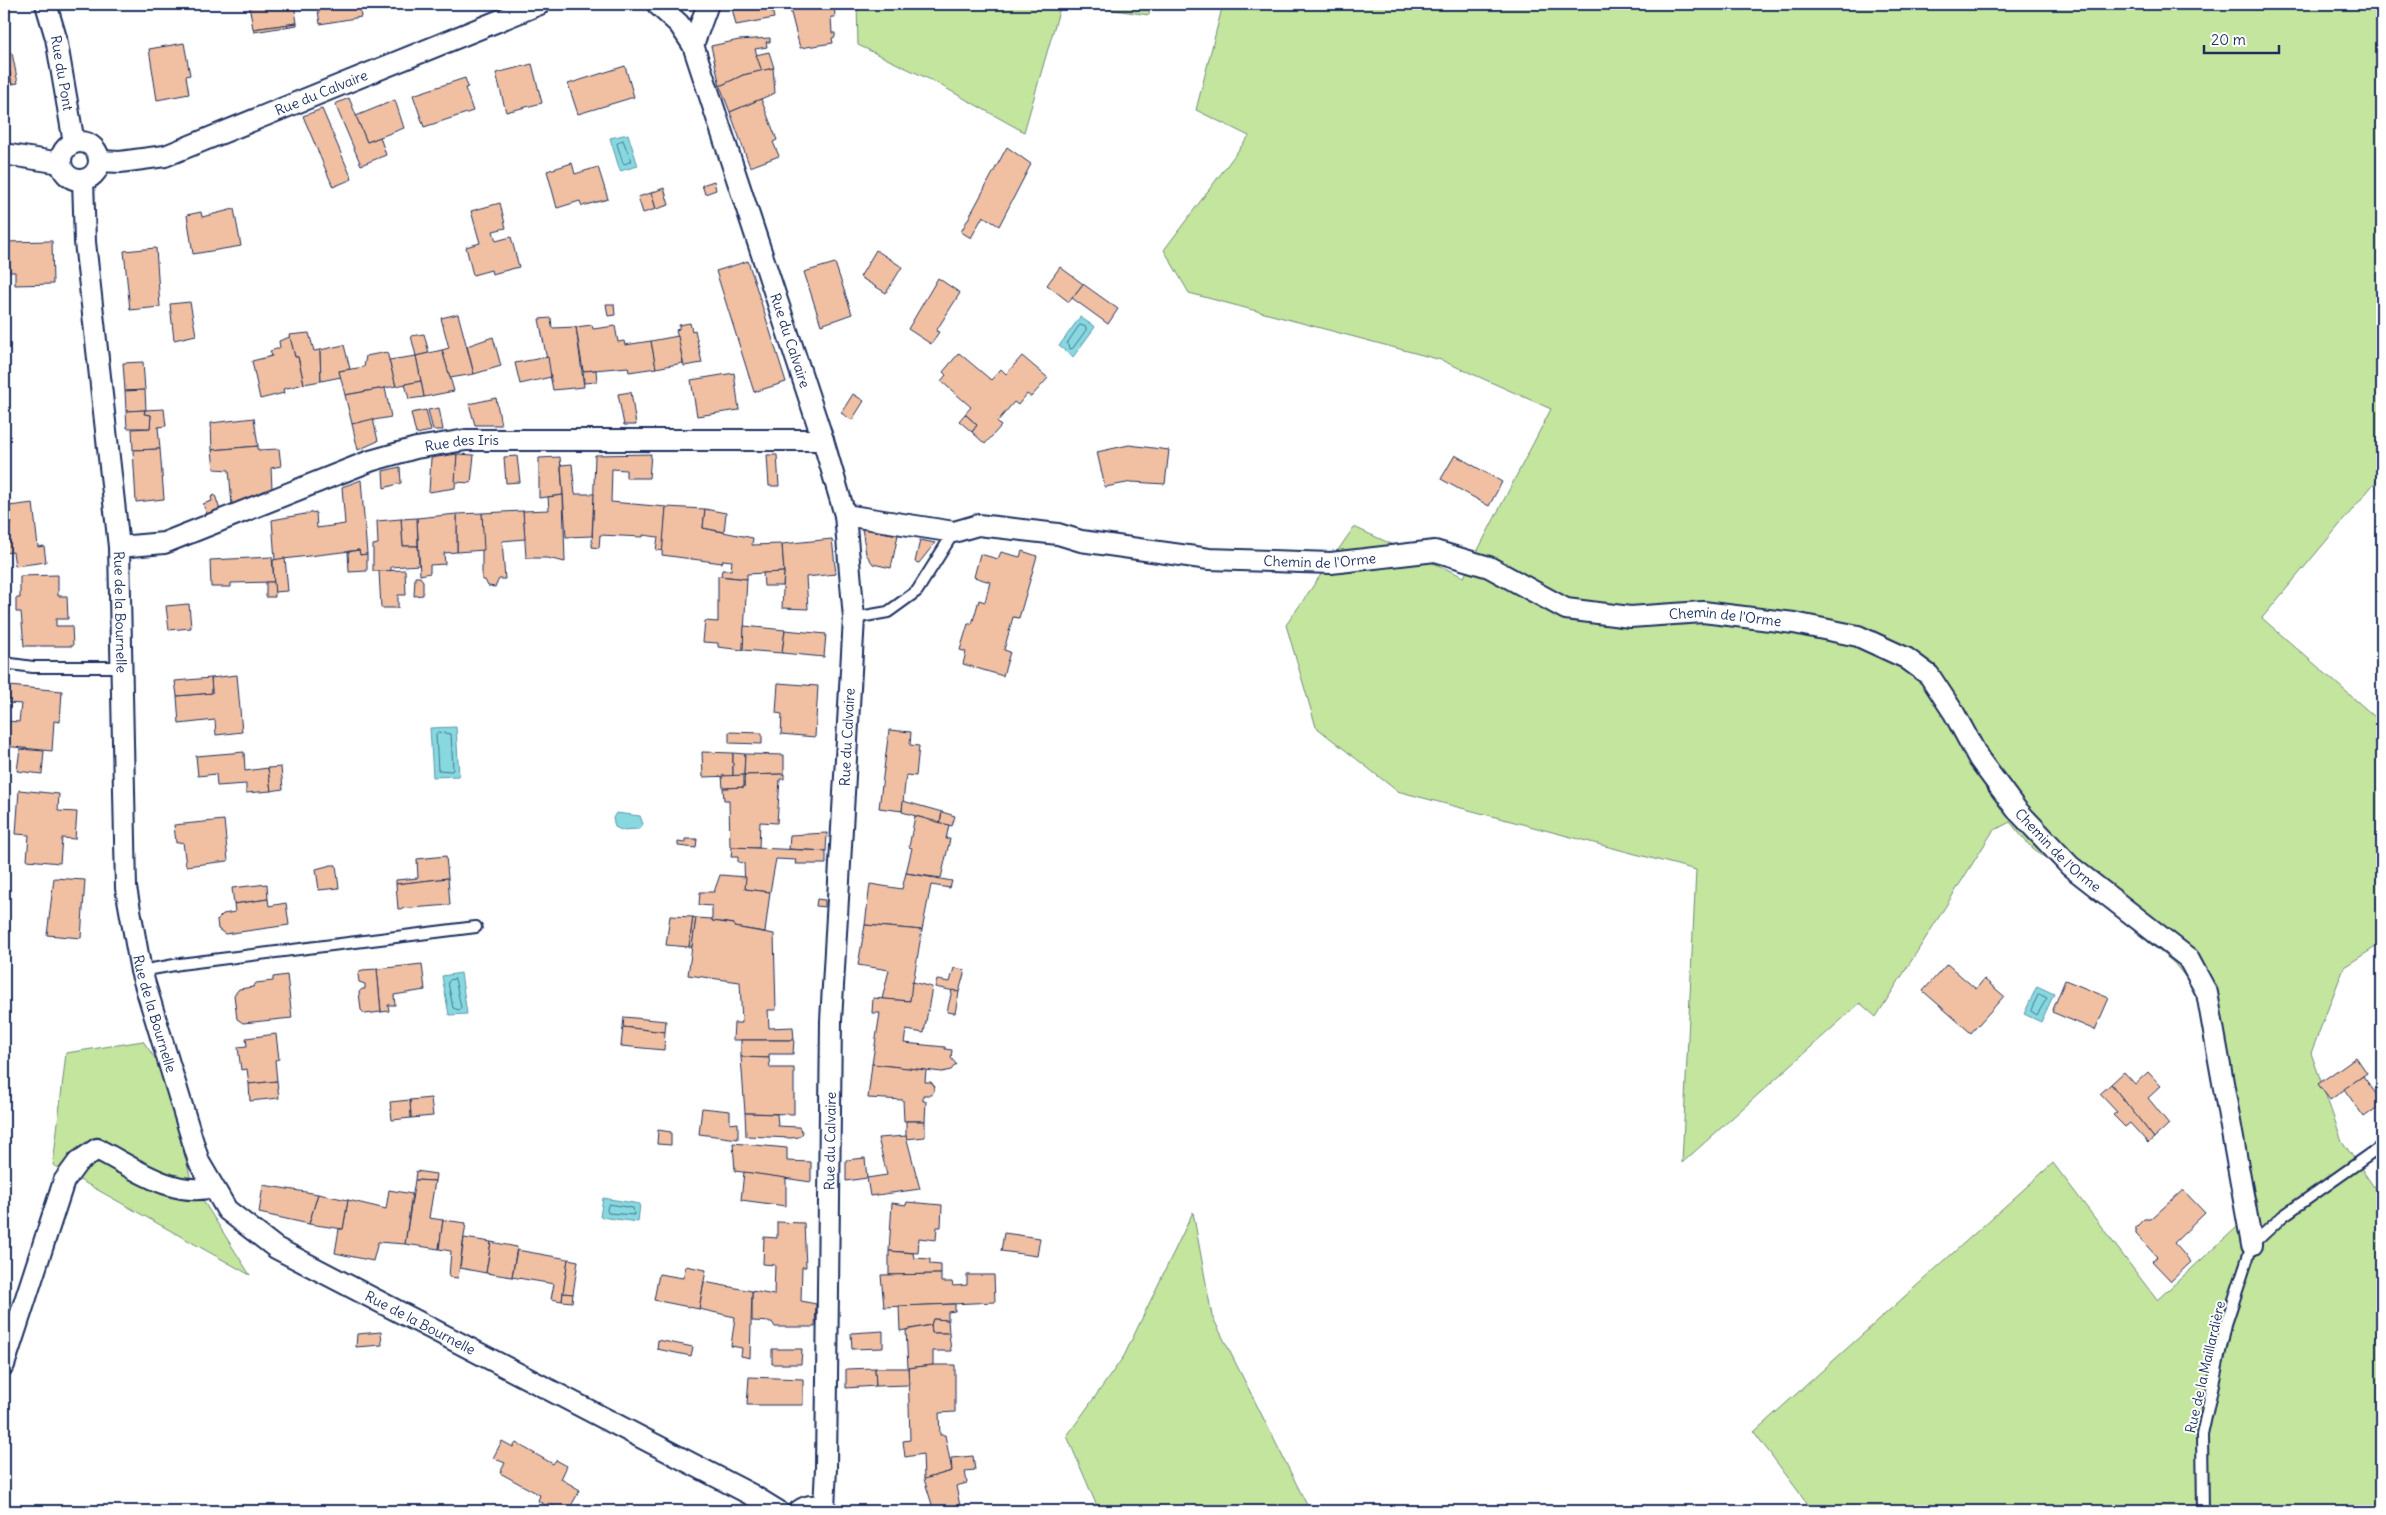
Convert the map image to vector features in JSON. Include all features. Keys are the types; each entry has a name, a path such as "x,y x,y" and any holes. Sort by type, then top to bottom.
{"street":[{"name":"Rue du Pont","path":"46,4 56,38 74,143"},
{"name":"Rue du Calvaire","path":"99,161 120,162 165,156 540,4"},
{"name":"Rue du Calvaire","path":"657,4 680,24 692,45 824,440 845,516 854,618 831,1021 826,1510"},
{"path":"692,45 708,4"},
{"path":"74,143 86,143 91,146 98,155 99,161 96,171 83,180 71,178 66,174 61,163 64,150 74,143"},
{"path":"4,154 61,163"},
{"name":"Rue de la Bournelle","path":"83,180 85,242 119,547 126,888 141,972 199,1162 212,1187 227,1210 276,1248 743,1490 778,1511"},
{"name":"Rue des Iris","path":"119,547 164,543 370,460 416,448 466,440 824,440"},
{"name":"Chemin de l'Orme","path":"845,516 954,532 978,525 1058,534 1082,541 1209,559 1285,563 1331,563 1435,551 1489,566 1566,609 1630,617 1703,612 1794,623 1858,636 1906,658 1930,675 1954,713 1979,759 2023,816 2070,866 2188,958 2207,993 2252,1245"},
{"path":"4,1365 64,1182 78,1162 97,1148 169,1186 199,1191 212,1187"},
{"path":"799,1511 812,1506 826,1510"}],"lane":[{"path":"854,618 888,612 917,591 954,532"},
{"path":"4,663 34,667 122,667"},
{"path":"141,972 180,964 476,927"},
{"name":"Rue de la Maillardière","path":"2203,1511 2202,1435 2226,1324 2252,1245 2283,1216 2382,1146"}],"green space":[{"path":"857,4 1061,4 1024,132 933,81 858,45"},
{"path":"1073,4 1150,4 1149,15"},
{"path":"1223,4 2382,4 2382,474 2262,618 2382,723 2382,943 2344,967 2311,1053 2342,1141 2374,1187 2382,1180 2382,1511 1813,1511 1754,1432 2053,1163 2157,1300 2258,1208 2222,1050 2196,990 2174,963 2028,844 2010,822 1993,831 1876,1017 1860,1003 1682,1163 1696,870 1397,791 1316,727 1286,625 1354,527 1464,577 1551,409 1441,360 1189,293 1164,250 1249,136 1196,110"},
{"path":"143,1041 161,1067 192,1183 250,1275 53,1165 66,1053"},
{"path":"1193,1212 1212,1316 1310,1511 1099,1511 1067,1436 1124,1356"}],"water":[{"path":"628,134 638,166 620,171 610,138"},
{"path":"1080,317 1095,327 1073,357 1059,346"},
{"path":"456,727 459,776 433,777 430,728"},
{"path":"616,813 640,816 643,824 639,829 621,830 615,827 613,818"},
{"path":"461,973 467,1014 449,1015 442,976"},
{"path":"2037,986 2054,994 2041,1022 2024,1014"},
{"path":"603,1198 640,1204 638,1222 600,1217"}],"building":[{"path":"249,4 294,4 297,23 253,29"},
{"path":"317,4 359,4 361,17 320,24"},
{"path":"731,4 771,4 774,18 736,25"},
{"path":"812,4 834,4 835,17 831,17 832,33 835,33 835,37 832,38 833,43 800,48 790,9"},
{"path":"297,23 297,25 254,32 253,29"},
{"path":"770,38 770,42 766,42 767,47 755,49 762,71 743,75 720,86 711,46 739,40"},
{"path":"184,43 190,75 186,76 189,94 157,100 149,49"},
{"path":"769,52 774,68 762,71 756,55"},
{"path":"12,53 18,83 12,84 6,54"},
{"path":"6,54 12,84 4,85 4,55"},
{"path":"532,64 542,103 506,112 496,73"},
{"path":"625,66 634,97 578,114 568,84"},
{"path":"773,68 775,93 730,112 720,86 743,75"},
{"path":"465,78 468,87 465,88 473,111 424,127 413,95"},
{"path":"349,98 367,142 380,137 386,155 361,165 335,104"},
{"path":"761,99 777,140 773,142 779,156 750,167 730,112"},
{"path":"395,100 404,128 367,142 356,116"},
{"path":"322,109 352,179 333,187 303,116"},
{"path":"1007,147 1031,164 999,226 983,216 971,238 961,232"},
{"path":"572,163 575,174 598,167 608,199 582,206 580,201 557,208 547,171"},
{"path":"714,181 716,190 705,194 702,185"},
{"path":"664,188 669,205 656,209 651,193"},
{"path":"651,193 656,209 643,213 638,197"},
{"path":"500,203 506,228 493,231 496,241 511,237 519,267 492,274 491,270 473,275 466,247 480,243 471,211"},
{"path":"234,209 241,246 193,254 187,215 201,212 202,217"},
{"path":"52,241 53,284 15,285 15,272 4,272 4,242"},
{"path":"156,248 160,307 130,310 124,251"},
{"path":"876,250 902,267 886,293 860,277"},
{"path":"748,261 786,382 754,392 716,271"},
{"path":"835,263 852,314 821,325 804,272"},
{"path":"1060,267 1083,284 1069,302 1047,285"},
{"path":"938,278 960,293 936,331 939,332 931,344 908,329"},
{"path":"1083,284 1118,309 1108,324 1072,298"},
{"path":"190,302 196,335 174,340 170,304"},
{"path":"606,304 614,304 615,315 608,316"},
{"path":"458,314 474,374 450,378 442,350 449,348 441,318"},
{"path":"551,318 552,328 576,327 584,387 553,390 539,319"},
{"path":"690,323 692,331 695,330 702,363 684,366 676,330 679,329 679,325"},
{"path":"592,325 593,329 615,326 618,342 624,341 625,345 651,341 656,368 629,372 628,367 583,371 576,327"},
{"path":"309,333 314,351 320,350 321,381 304,384 298,357 295,357 289,335"},
{"path":"424,334 429,353 416,356 411,336"},
{"path":"678,336 683,363 656,368 651,341"},
{"path":"290,337 295,357 298,357 304,384 283,389 284,393 260,399 252,361 272,356 270,351 280,348 279,341"},
{"path":"493,337 501,366 474,374 467,346"},
{"path":"344,345 350,369 339,371 341,377 321,381 320,350"},
{"path":"442,350 454,391 424,397 416,356"},
{"path":"387,352 396,386 345,395 339,371 364,367 366,356"},
{"path":"959,353 991,380 1001,369 1006,374 1022,356 1048,378 1031,397 1027,394 1018,405 1014,402 997,422 1001,426 985,444 972,432 977,425 965,414 971,407 941,381 946,375 943,372"},
{"path":"416,356 421,381 396,386 389,360"},
{"path":"548,357 551,377 520,384 515,363"},
{"path":"143,362 145,390 125,391 123,363"},
{"path":"596,370 597,382 584,383 583,371"},
{"path":"734,373 739,410 697,416 691,380"},
{"path":"421,381 424,397 409,399 405,384"},
{"path":"385,388 391,417 352,424 345,395"},
{"path":"145,390 146,410 126,411 125,391"},
{"path":"631,392 636,425 624,425 618,394"},
{"path":"853,394 864,401 852,420 841,413"},
{"path":"496,398 501,425 475,425 469,404"},
{"path":"439,408 443,430 433,430 428,410"},
{"path":"164,409 166,426 158,427 160,449 133,450 132,429 150,428 151,415 144,414 145,410"},
{"path":"145,410 144,414 151,415 150,428 127,428 126,411"},
{"path":"426,410 431,431 416,434 411,413"},
{"path":"965,414 977,425 972,432 959,421"},
{"path":"254,418 258,446 212,450 211,423"},
{"path":"373,419 378,441 358,450 352,424"},
{"path":"1129,445 1169,450 1165,484 1132,482 1105,487 1097,452"},
{"path":"258,446 258,450 279,449 281,466 271,468 272,489 232,505 229,470 214,469 212,450"},
{"path":"160,449 164,499 136,502 133,450"},
{"path":"457,454 455,488 429,492 431,458"},
{"path":"457,454 474,455 471,483 455,482"},
{"path":"651,454 649,478 626,478 626,470 612,469 611,502 666,507 663,551 656,550 658,537 643,535 643,537 600,535 599,548 592,547 595,455"},
{"path":"767,455 777,455 779,486 769,486"},
{"path":"1455,455 1502,482 1489,506 1441,479"},
{"path":"517,456 520,482 506,483 504,457"},
{"path":"560,457 563,495 539,498 539,458"},
{"path":"572,464 575,494 594,494 592,536 566,537 561,465"},
{"path":"400,467 401,483 384,488 383,471"},
{"path":"361,480 367,554 360,555 359,550 275,560 272,520 316,512 317,528 345,524 342,487"},
{"path":"215,495 220,510 207,514 203,504 212,501 211,497"},
{"path":"563,495 565,562 547,558 526,558 523,511 549,510 548,497"},
{"path":"33,503 38,547 44,546 46,562 15,566 13,552 4,553 5,523 11,523 9,506"},
{"path":"9,506 11,523 4,523 4,507"},
{"path":"666,507 705,509 703,528 753,538 752,545 782,544 784,572 747,574 747,579 721,576 722,570 731,570 732,561 723,560 722,563 662,555"},
{"path":"705,509 726,513 724,532 703,528"},
{"path":"523,511 525,539 502,541 505,579 499,579 495,587 488,586 485,580 482,580 482,513"},
{"path":"482,513 484,550 457,552 457,514"},
{"path":"457,514 457,552 444,553 445,564 430,565 430,573 420,575 417,518"},
{"path":"417,518 418,546 403,546 401,519"},
{"path":"401,519 403,546 418,546 419,565 391,567 391,571 373,571 373,545 378,544 377,521"},
{"path":"862,528 898,535 891,568 873,564 866,554"},
{"path":"832,539 836,574 806,577 808,609 782,608 784,572 782,544"},
{"path":"920,540 935,543 919,563 915,562"},
{"path":"359,550 360,555 367,554 367,571 349,572 348,552"},
{"path":"1022,551 1037,556 1019,618 1013,617 1004,650 1010,652 1003,676 963,664 966,652 960,650 968,624 972,624 979,600 985,602 990,582 974,577 980,554 998,559 1001,552 1020,557"},
{"path":"272,557 274,582 231,583 231,587 211,587 210,560"},
{"path":"285,558 288,591 274,592 273,560"},
{"path":"405,570 406,595 398,595 398,608 381,608 379,571"},
{"path":"784,572 783,586 764,586 763,573"},
{"path":"58,575 58,596 67,596 68,619 56,619 56,626 72,626 73,646 24,646 21,612 16,612 16,598 20,598 20,576"},
{"path":"718,576 747,579 743,650 718,647 718,643 703,642 705,621 718,622"},
{"path":"415,577 420,577 423,581 423,595 414,596"},
{"path":"266,582 274,582 275,597 266,597"},
{"path":"189,604 191,628 169,630 166,606"},
{"path":"744,626 785,630 782,653 743,650"},
{"path":"785,630 826,634 824,657 782,653"},
{"path":"237,675 242,732 216,735 215,720 179,724 177,696 212,693 211,678"},
{"path":"211,678 212,693 177,696 175,681"},
{"path":"778,683 818,686 815,737 781,734 782,714 776,713"},
{"path":"9,686 62,691 60,722 54,721 52,751 4,746 6,721 19,722 21,704 8,703"},
{"path":"889,730 911,732 910,745 919,746 916,776 906,775 902,811 879,808"},
{"path":"729,732 762,733 762,744 729,743"},
{"path":"20,749 44,751 42,774 17,771"},
{"path":"244,752 245,771 268,768 271,791 246,793 246,784 217,786 216,774 198,776 196,756"},
{"path":"702,752 733,753 733,776 703,777"},
{"path":"733,753 745,754 744,775 733,776"},
{"path":"745,754 784,755 784,774 744,775"},
{"path":"281,767 283,789 271,791 268,768"},
{"path":"784,774 784,779 780,779 777,823 760,822 759,848 730,847 729,800 724,800 723,788 744,787 744,775"},
{"path":"744,775 744,787 723,788 722,776"},
{"path":"19,790 59,794 58,811 77,812 75,839 62,838 60,863 27,860 29,835 16,834"},
{"path":"903,801 942,812 940,823 902,812"},
{"path":"942,812 955,816 952,826 940,823"},
{"path":"915,816 949,825 946,839 950,839 941,878 906,873 912,848 909,847"},
{"path":"224,820 228,861 186,866 183,842 176,843 174,825"},
{"path":"827,833 826,851 789,849 790,835"},
{"path":"685,839 697,839 696,848 678,846 678,842 685,843"},
{"path":"732,847 826,851 826,864 795,864 796,860 776,859 770,892 745,889 744,863 738,862 738,857 731,857"},
{"path":"446,856 448,878 396,884 396,880 418,878 417,859"},
{"path":"336,865 339,888 319,890 316,869"},
{"path":"906,873 952,881 950,888 931,885 922,930 865,925 870,884 902,889"},
{"path":"720,875 746,877 745,889 770,892 765,932 734,927 734,924 712,921 712,906 699,905 700,892 714,892"},
{"path":"54,878 85,880 81,938 47,935"},
{"path":"448,878 450,905 398,909 396,884"},
{"path":"267,884 268,899 234,904 232,888"},
{"path":"268,899 269,906 286,903 289,925 225,934 218,929 217,920 223,914 235,912 234,904"},
{"path":"817,899 825,900 825,907 816,906"},
{"path":"670,916 693,917 689,947 666,945"},
{"path":"693,917 696,918 692,947 689,947"},
{"path":"696,918 712,919 712,921 734,924 734,927 774,934 776,1010 768,1010 769,1028 793,1027 794,1040 733,1040 734,1023 742,1023 740,982 688,975"},
{"path":"865,925 922,930 910,1001 882,999 889,970 858,965"},
{"path":"422,964 425,990 394,995 395,1005 388,1005 389,1011 381,1012 377,969"},
{"path":"1947,964 1976,989 1984,979 2004,996 1971,1033 1923,991"},
{"path":"954,968 965,970 959,992 935,987 937,980 950,982"},
{"path":"377,969 381,1012 365,1014 361,1010 359,992 365,989 365,984 359,982 358,974 362,970"},
{"path":"287,975 292,1018 243,1023 237,1019 234,995 239,989 253,987 256,983 273,981 273,977"},
{"path":"2065,980 2109,998 2095,1030 2052,1012"},
{"path":"912,982 932,987 924,1033 906,1030 904,1043 945,1047 945,1049 952,1050 951,1058 956,1064 951,1070 942,1072 872,1064 880,1013 872,1013 873,998 910,1001"},
{"path":"952,990 959,992 955,1013 947,1012"},
{"path":"624,1017 666,1021 665,1032 623,1027"},
{"path":"623,1027 665,1032 664,1050 621,1046"},
{"path":"276,1034 279,1059 275,1060 277,1081 249,1084 247,1069 241,1070 238,1047 247,1046 246,1038"},
{"path":"741,1040 794,1040 793,1054 769,1054 769,1058 741,1057"},
{"path":"741,1057 769,1058 770,1068 794,1068 794,1114 745,1113"},
{"path":"2356,1057 2367,1073 2330,1100 2318,1084"},
{"path":"872,1064 926,1070 925,1082 931,1082 935,1087 932,1095 923,1095 923,1101 926,1101 925,1121 904,1121 903,1100 868,1098"},
{"path":"2124,1072 2135,1084 2148,1072 2161,1086 2148,1098 2169,1124 2154,1138 2111,1084"},
{"path":"2363,1076 2382,1102 2382,1104 2364,1117 2344,1089"},
{"path":"277,1081 279,1098 250,1101 249,1084"},
{"path":"2111,1084 2154,1138 2148,1143 2130,1123 2125,1127 2113,1115 2117,1112 2100,1094"},
{"path":"431,1098 433,1116 411,1118 410,1100"},
{"path":"410,1100 411,1118 392,1120 390,1102"},
{"path":"702,1108 730,1111 730,1124 738,1123 738,1139 699,1134"},
{"path":"745,1113 777,1114 778,1126 799,1127 803,1133 799,1137 791,1138 746,1136"},
{"path":"906,1121 925,1121 925,1137 906,1139"},
{"path":"658,1130 671,1132 671,1145 657,1144"},
{"path":"906,1136 920,1189 870,1196 867,1178 887,1175 878,1138"},
{"path":"733,1143 787,1148 787,1161 811,1162 811,1182 735,1171"},
{"path":"865,1158 867,1178 846,1181 846,1160"},
{"path":"416,1171 436,1174 435,1181 415,1180"},
{"path":"744,1172 786,1178 786,1206 741,1200"},
{"path":"415,1180 435,1181 429,1218 443,1220 439,1249 405,1244"},
{"path":"263,1185 318,1194 309,1224 259,1213"},
{"path":"389,1190 412,1194 405,1244 378,1242 373,1261 335,1253 339,1229 343,1229 348,1200 386,1209"},
{"path":"2183,1190 2205,1213 2174,1243 2191,1262 2171,1281 2152,1261 2157,1257 2136,1234 2136,1227 2144,1219 2151,1219"},
{"path":"318,1194 348,1200 343,1229 309,1224"},
{"path":"907,1202 942,1205 941,1227 937,1227 936,1240 919,1238 918,1253 889,1251 892,1203 906,1205"},
{"path":"443,1220 466,1223 458,1278 449,1277 451,1251 439,1249"},
{"path":"777,1222 804,1223 806,1267 802,1267 801,1301 816,1304 815,1327 775,1327 772,1322 752,1321 752,1291 774,1295 775,1265 763,1264 764,1237 777,1238"},
{"path":"1004,1233 1040,1238 1037,1256 1001,1251"},
{"path":"464,1238 491,1242 486,1273 460,1268"},
{"path":"491,1242 517,1247 512,1277 486,1273"},
{"path":"517,1250 568,1259 562,1301 551,1299 554,1284 512,1277"},
{"path":"889,1251 913,1253 914,1258 930,1259 930,1264 941,1265 941,1274 889,1275"},
{"path":"568,1259 578,1261 573,1294 563,1293"},
{"path":"686,1266 706,1270 699,1309 654,1300 659,1274 683,1278"},
{"path":"941,1274 941,1282 952,1282 953,1286 967,1285 967,1275 994,1275 995,1302 884,1307 881,1275"},
{"path":"704,1282 752,1291 750,1358 741,1356 742,1348 731,1346 735,1317 699,1309"},
{"path":"563,1293 573,1294 572,1302 562,1301"},
{"path":"955,1304 955,1311 948,1312 948,1320 933,1319 931,1325 900,1331 899,1306"},
{"path":"933,1319 948,1320 949,1333 932,1333 931,1325"},
{"path":"931,1325 932,1333 949,1333 951,1351 933,1351 933,1365 908,1368 906,1330"},
{"path":"883,1331 883,1348 852,1349 851,1333"},
{"path":"381,1332 382,1345 356,1347 357,1334"},
{"path":"658,1340 693,1347 691,1356 657,1349"},
{"path":"772,1349 802,1349 801,1364 772,1364"},
{"path":"955,1365 955,1412 939,1413 940,1435 945,1435 952,1471 924,1479 923,1454 905,1457 903,1441 910,1440 908,1368"},
{"path":"875,1368 876,1386 846,1388 846,1369"},
{"path":"875,1368 908,1368 909,1385 876,1386"},
{"path":"749,1377 803,1379 803,1405 747,1405"},
{"path":"502,1441 513,1447 516,1443 553,1464 556,1460 567,1466 561,1479 580,1490 568,1511 563,1511 548,1503 547,1506 538,1501 540,1495 500,1473 505,1463 493,1458"},
{"path":"973,1456 975,1470 965,1471 967,1483 956,1486 961,1511 934,1511 924,1479 952,1471 951,1458"}]}
